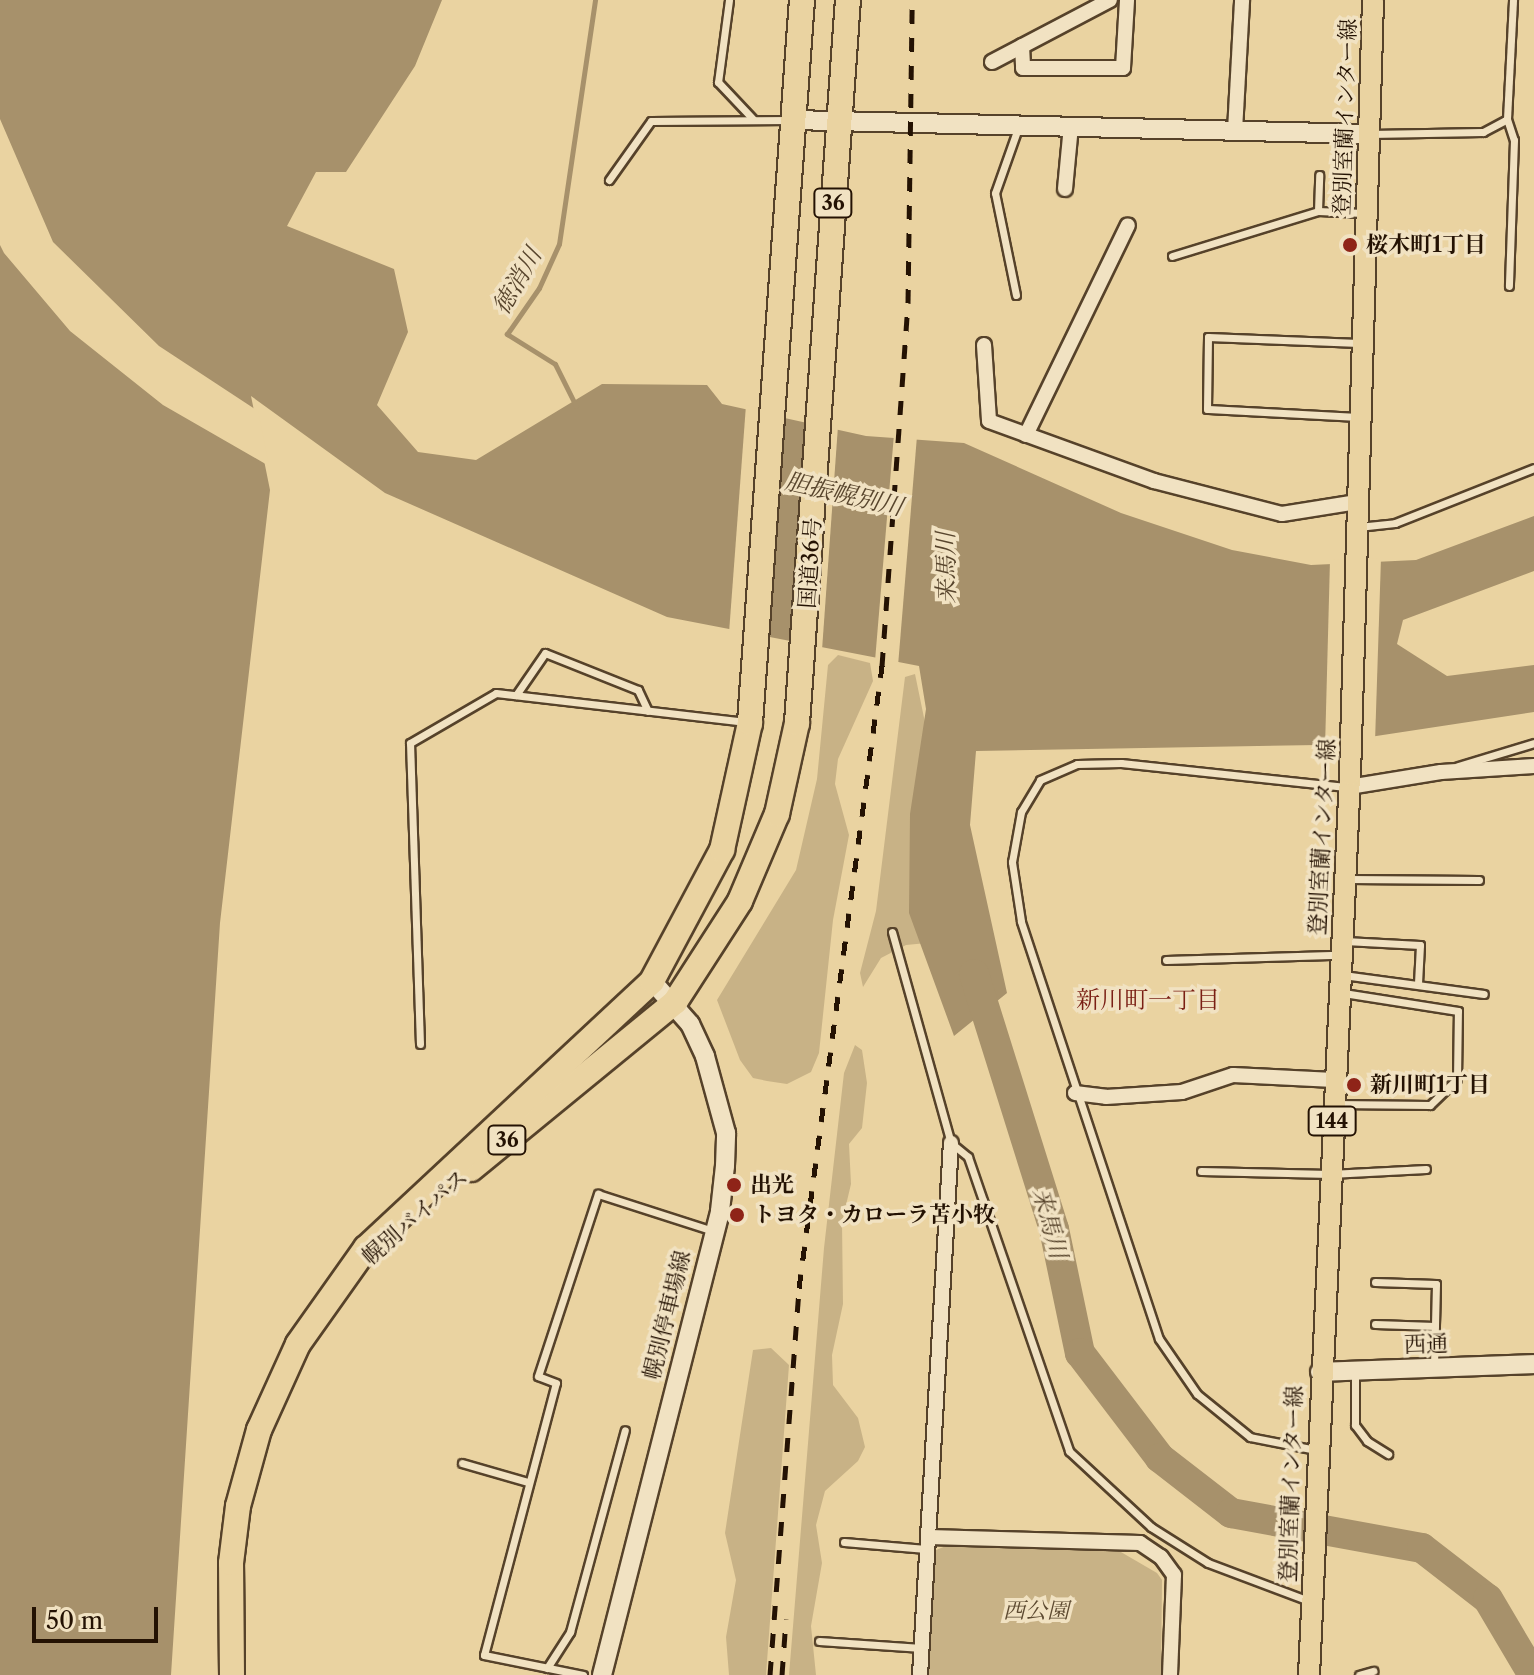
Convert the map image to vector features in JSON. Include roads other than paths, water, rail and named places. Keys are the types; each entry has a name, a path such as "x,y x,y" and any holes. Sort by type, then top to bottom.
{"highway":[{"name":"36","path":"652,981 722,850 750,723 770,386 802,0"},
{"name":"国道36号","path":"675,1002 740,901 777,814 797,723 848,0"},
{"name":"幌別バイパス","path":"232,1675 231,1563 246,1470 286,1369 343,1282 392,1221 652,981"},
{"name":"幌別バイパス","path":"343,1282 467,1172 675,1002"}],"main road":[{"name":"登別室蘭インター線","path":"1309,1675 1315,1458 1350,781 1373,0"}],"street":[{"path":"992,62 1110,0"},
{"path":"1022,46 1023,68 1123,68 1127,0"},
{"path":"1235,131 1242,0"},
{"path":"792,120 1020,123 1368,134"},
{"path":"1065,189 1071,126"},
{"path":"1026,435 1128,225"},
{"path":"984,345 989,421 1154,481 1282,514 1357,502"},
{"path":"1350,781 1534,766"},
{"name":"幌別停車場線","path":"602,1675 720,1211 726,1133 705,1056 675,1002 652,981"},
{"path":"1075,1093 1106,1097 1182,1092 1233,1075 1334,1080"},
{"path":"920,1675 951,1143"},
{"name":"西通","path":"1320,1372 1534,1364"},
{"path":"928,1543 1140,1543 1161,1557 1174,1575 1170,1675"}],"lane":[{"path":"729,0 718,82 753,120"},
{"path":"1509,286 1514,140 1507,119 1513,0"},
{"path":"1368,134 1483,132 1507,119"},
{"path":"609,180 651,121 792,120"},
{"path":"1016,295 995,193 1020,123"},
{"path":"1318,211 1319,175"},
{"path":"1172,256 1318,211 1366,213"},
{"path":"1359,417 1207,409 1208,337 1362,343"},
{"path":"1356,532 1395,523 1534,468"},
{"path":"516,695 545,653 638,690 648,711"},
{"path":"420,1044 410,743 496,693 750,723"},
{"path":"1441,772 1534,743"},
{"path":"1315,1458 1250,1437 1197,1394 1159,1339 1075,1093 1021,921 1012,862 1021,812 1040,780 1077,764 1121,763 1350,781"},
{"path":"1345,878 1479,880"},
{"path":"892,932 951,1143 968,1157 1069,1451 1151,1527 1208,1563 1311,1594"},
{"path":"1340,966 1420,945 1418,984"},
{"path":"1166,960 1340,966 1418,984 1484,994"},
{"path":"1333,1104 1430,1105 1457,1079 1458,1011 1340,966"},
{"path":"1201,1171 1330,1174 1426,1169"},
{"path":"583,1675 484,1655 556,1383 538,1376 598,1194 713,1231"},
{"path":"1375,1282 1436,1284 1434,1368"},
{"path":"1375,1324 1435,1326"},
{"path":"1355,1371 1355,1425 1367,1441 1388,1454"},
{"path":"547,1668 570,1632 625,1430"},
{"path":"462,1463 528,1482"},
{"path":"844,1542 928,1543"},
{"path":"1161,1557 1176,1543"},
{"path":"819,1641 922,1648"},
{"path":"1359,1675 1373,1671"}],"water":[{"name":"胆振幌別川","path":"0,0 442,0 415,66 346,172 316,172 287,226 394,269 408,332 377,405 418,452 476,460 602,384 707,385 722,404 866,436 964,443 1121,513 1232,550 1311,565 1416,560 1534,516 1534,571 1403,620 1397,644 1447,676 1534,665 1534,712 1317,745 976,751 970,825 1007,993 954,1036 909,913 910,814 926,709 919,666 667,617 385,493 251,396 270,490 220,923 171,1675 0,1675"}],"waterway":[{"name":"徳消川","path":"576,406 555,364 507,334 539,288 559,244 595,0"},
{"name":"来馬川","path":"974,974 1054,1229 1080,1353 1160,1458 1231,1513 1422,1548 1488,1599 1533,1675"}],"railway":[{"path":"770,1675 799,1288 882,666 908,303 912,0"},
{"path":"782,1675 786,1619"}],"place":[{"name":"桜木町1丁目","path":"1350,245"},
{"name":"新川町1丁目","path":"1354,1085"},
{"name":"出光","path":"734,1185"},
{"name":"トヨタ・カローラ苫小牧","path":"737,1215"}],"district":[{"name":"新川町一丁目","path":"1148,1000"}],"park label":[{"name":"西公園","path":"1036,1611"}]}
